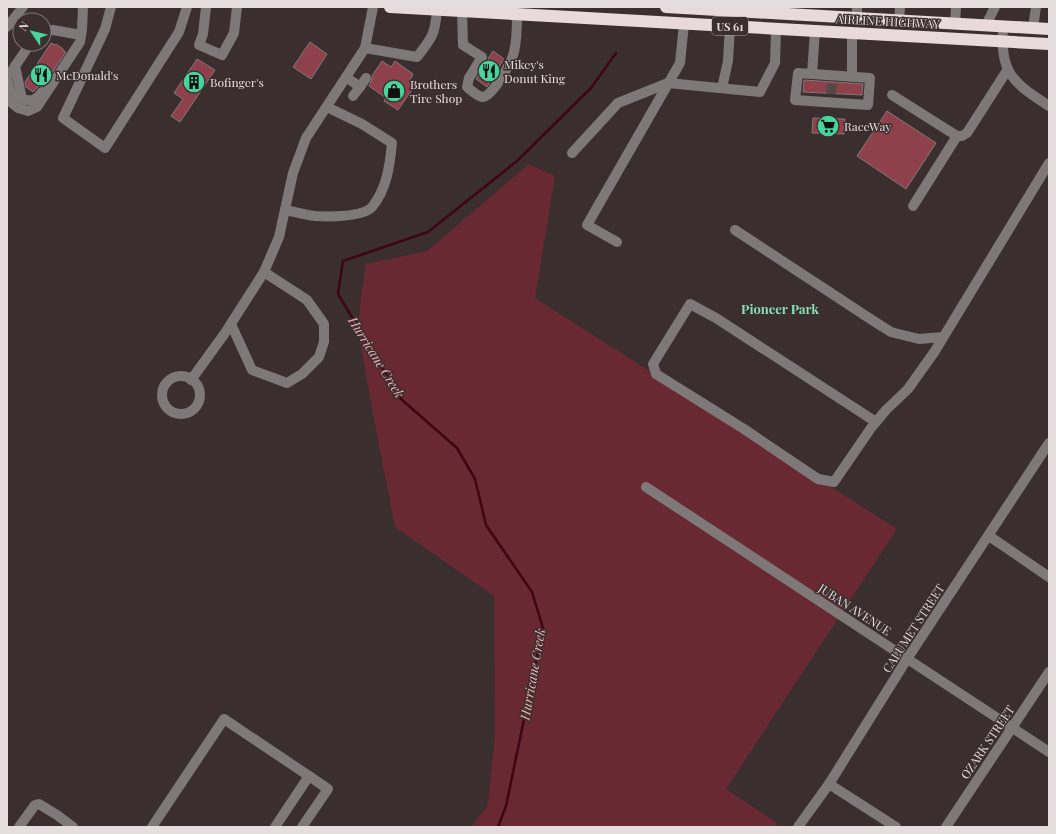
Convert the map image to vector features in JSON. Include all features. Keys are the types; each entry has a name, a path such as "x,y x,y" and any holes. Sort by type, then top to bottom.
{"highway":[{"name":"AIRLINE HIGHWAY","path":"390,7 1049,44"},
{"name":"AIRLINE HIGHWAY","path":"666,7 857,12 899,20 1049,29"},
{"path":"684,24 691,8"},
{"path":"852,33 857,12"}],"street":[{"path":"7,27 23,7"},
{"path":"7,99 18,108 28,111 36,107 80,42 82,7"},
{"path":"111,7 105,29 63,118 105,148 179,32 187,7"},
{"path":"206,7 203,34 199,45 222,55 234,33 237,7"},
{"path":"191,380 231,324 264,272 279,238 293,174 306,138 365,48 373,7"},
{"path":"899,20 900,7"},
{"path":"955,24 956,7"},
{"path":"986,25 995,7"},
{"path":"1033,28 1036,7"},
{"path":"365,48 417,57 432,38 445,9"},
{"path":"462,11 463,45 482,57 469,78 467,87 482,97 487,96 494,90 514,54 517,14"},
{"path":"617,242 587,225 680,63 684,24"},
{"path":"722,88 728,61 730,26"},
{"path":"1003,26 1002,42 1004,62 1013,78 1028,92 1049,106"},
{"path":"572,153 618,103 668,83 760,92 775,63 776,29"},
{"path":"52,30 81,34"},
{"path":"812,74 815,31"},
{"path":"852,33 852,77"},
{"path":"25,52 7,78 10,91 14,97 28,101 38,98 68,53 76,47"},
{"path":"15,66 22,99"},
{"path":"892,95 957,136 962,136 967,134 1008,69"},
{"path":"798,73 812,74 832,78 870,78 868,105 830,98 795,100 798,73"},
{"path":"346,78 360,87"},
{"path":"353,96 366,78"},
{"path":"285,210 315,216 356,215 371,208 380,194 390,170 392,143 362,124 327,107"},
{"path":"913,206 957,136"},
{"path":"876,422 716,318 690,304 653,364 656,374 744,429 818,479 834,482 876,422 908,389 943,337 1049,163"},
{"path":"735,230 891,332 919,339 943,337"},
{"path":"231,324 252,370 266,376 287,383 302,374 318,357 324,342 324,324 307,300 264,272"},
{"name":"CALUMET STREET","path":"798,827 829,784 907,659 1049,443"},
{"name":"JUBAN AVENUE","path":"646,487 1049,752"},
{"path":"989,536 1049,576"},
{"name":"OZARK STREET","path":"946,827 1049,672"},
{"path":"152,827 224,719 328,789 302,827"},
{"path":"274,827 309,776"},
{"path":"829,784 896,827"},
{"path":"19,827 35,805 39,804 73,827"}],"shaded area":[{"path":"529,164 555,176 535,298 897,529 726,789 777,823 775,827 471,827 488,805 495,733 494,596 395,527 358,330 366,264 427,251"}],"building":[{"path":"310,42 327,54 311,79 293,67"},
{"name":"McDonald's","path":"52,44 56,44 66,52 43,86 39,86 33,92 26,87 25,82 45,52 52,52"},
{"name":"Mikey's Donut King","path":"493,51 504,59 487,87 476,79"},
{"name":"Bofinger's","path":"197,59 215,70 180,122 171,116 183,99 174,93"},
{"name":"Brothers Tire Shop","path":"382,61 391,67 395,61 413,74 410,80 416,84 398,110 384,101 386,98 369,86 372,76"},
{"name":"RaceWay","path":"804,80 863,84 862,95 803,92"},
{"path":"887,111 936,143 906,189 857,156"},
{"name":"RaceWay","path":"813,118 845,119 844,134 812,133"}],"waterway":[{"name":"Hurricane Creek","path":"498,827 506,806 543,628 532,592 486,525 475,479 457,448 401,399 338,294 343,261 428,232 517,161 591,88 616,53"}],"tunnel":[{"path":"831,94 832,80"}],"place":[{"name":"Mikey's Donut King","path":"489,71"},
{"name":"McDonald's","path":"41,75"},
{"name":"Bofinger's","path":"194,82"},
{"name":"Brothers Tire Shop","path":"394,91"},
{"name":"RaceWay","path":"828,126"}],"district":[{"name":"Pioneer Park","path":"780,308"}]}
